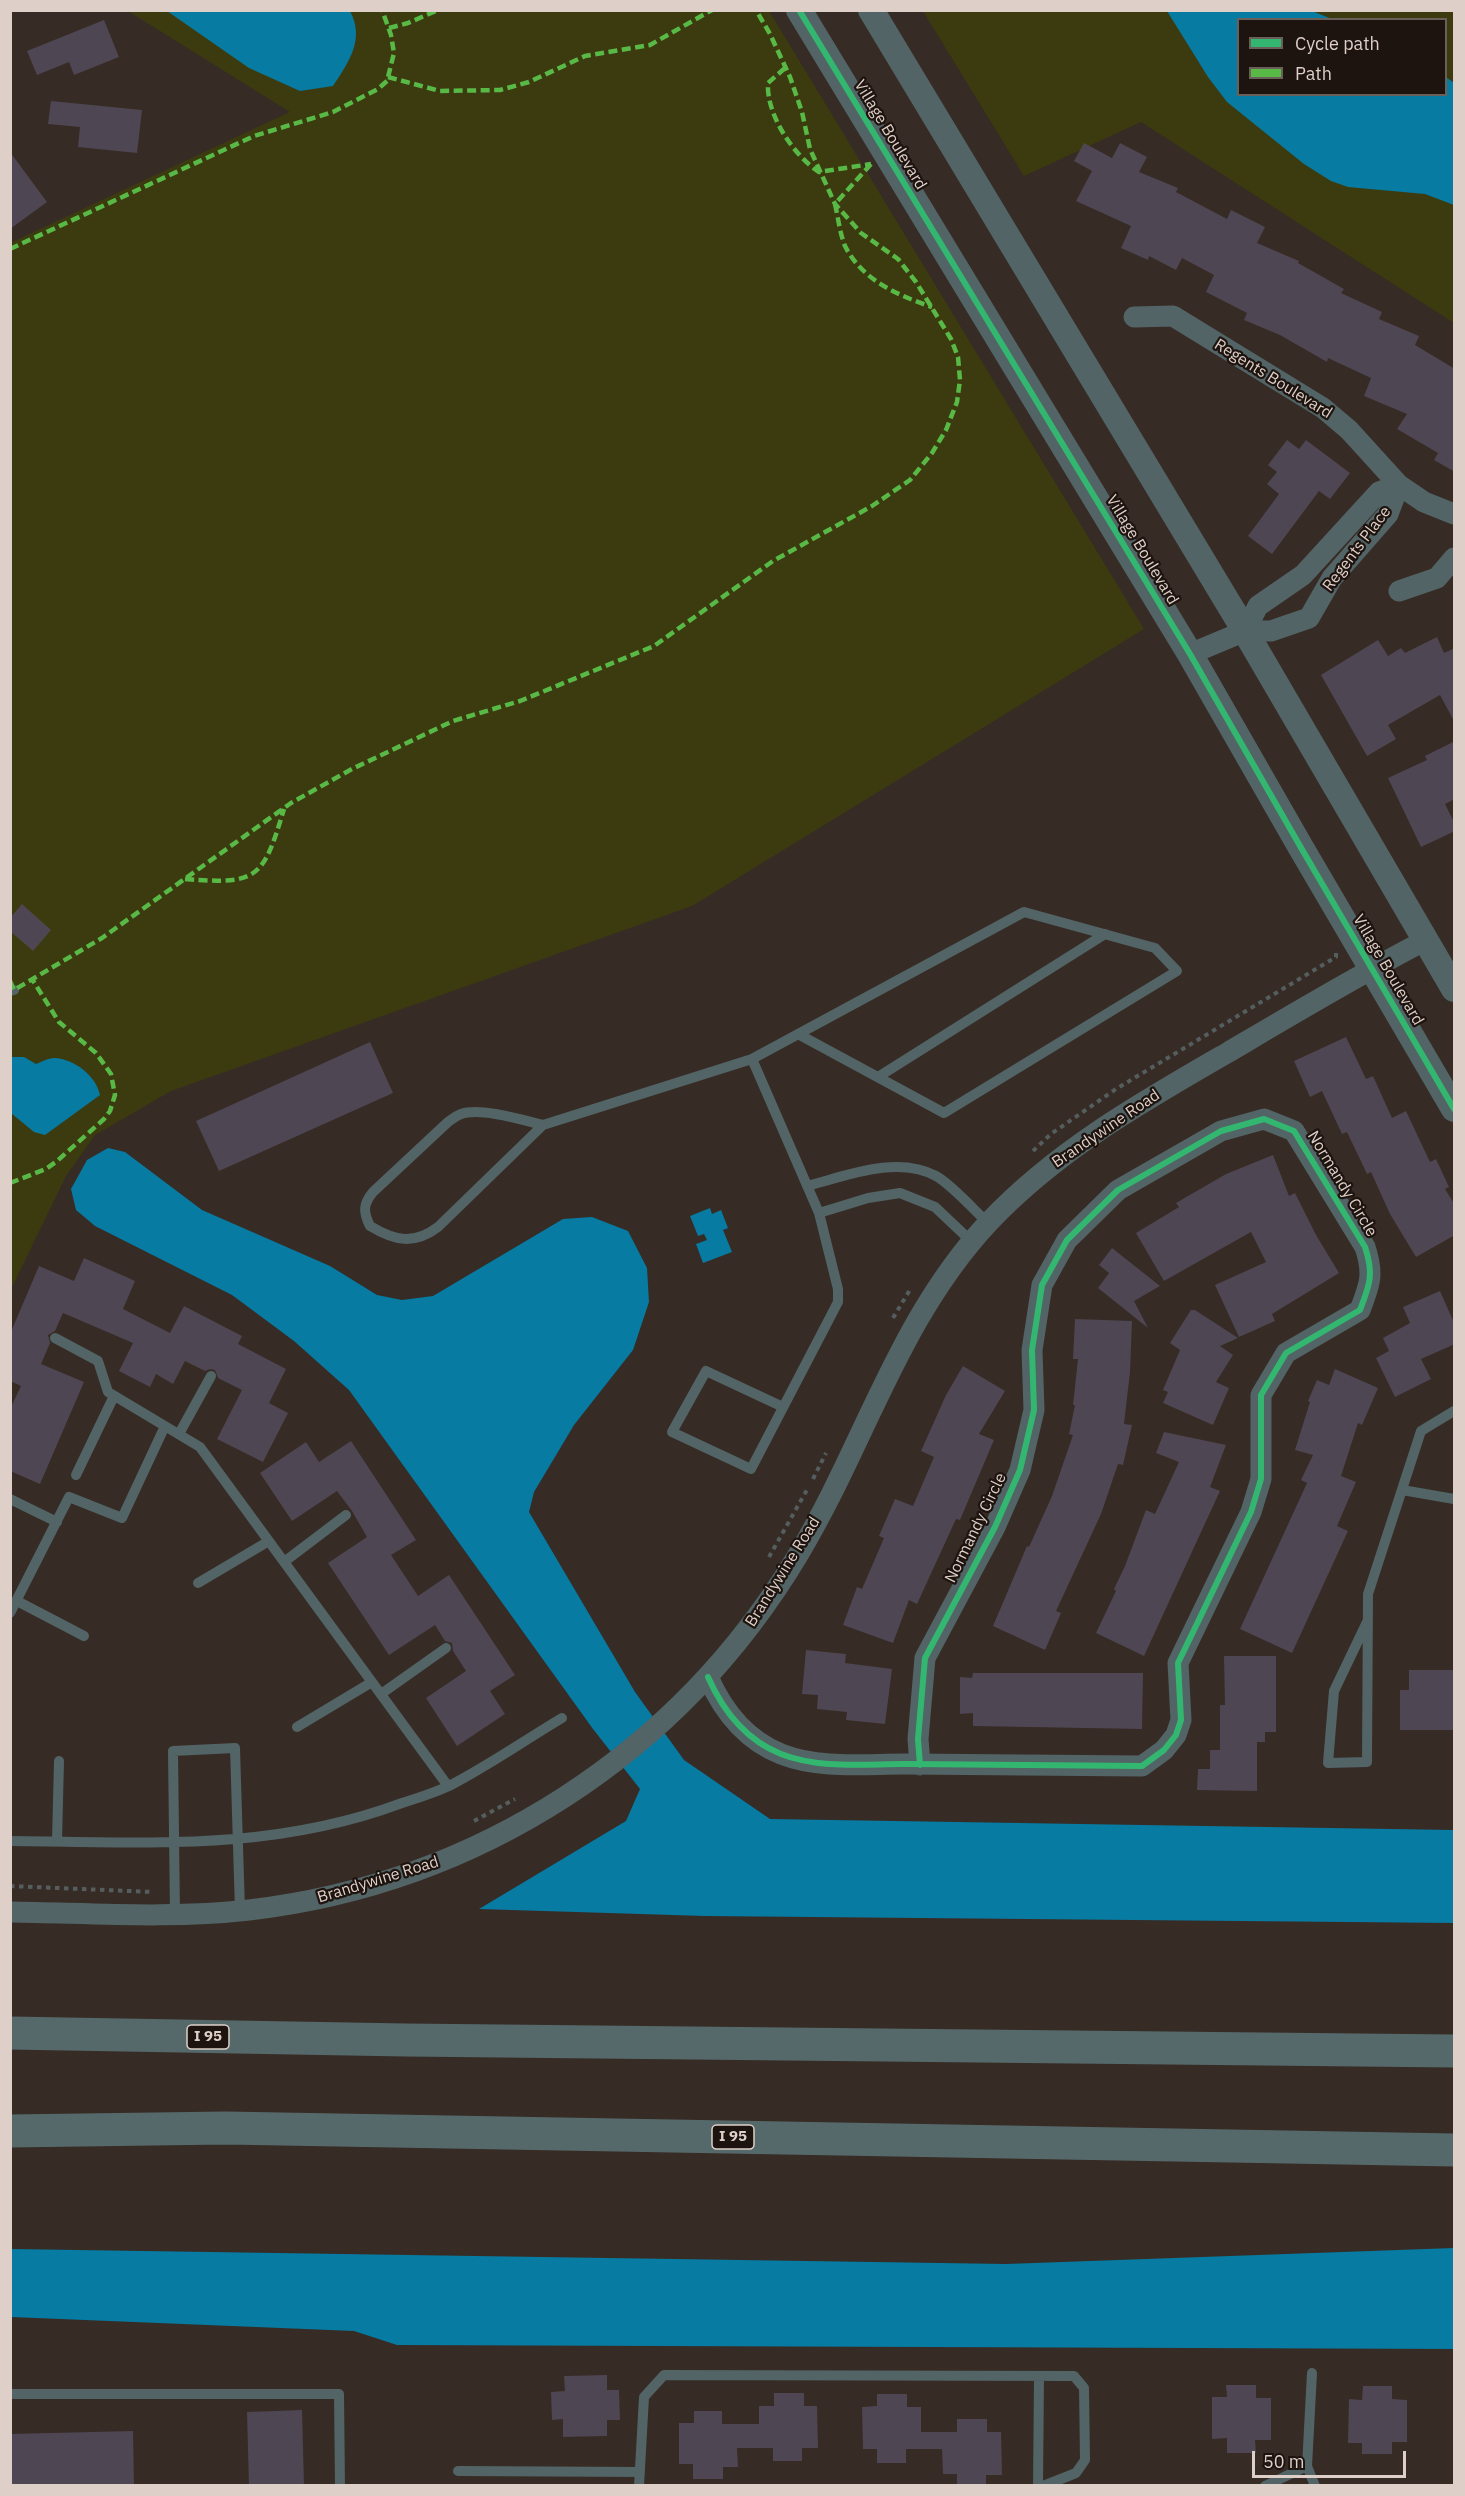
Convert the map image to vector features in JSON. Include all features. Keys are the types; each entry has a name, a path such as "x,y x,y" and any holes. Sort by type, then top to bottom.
{"highway":[{"name":"I 95","path":"10,2033 429,2041 1455,2051"},
{"name":"I 95","path":"10,2131 238,2128 1455,2150"}],"street":[{"name":"Village Boulevard","path":"799,10 1190,654 1371,968 1455,1108"},
{"path":"871,10 1245,631 1455,989"},
{"name":"Regents Boulevard","path":"1134,317 1173,316 1323,408 1349,430 1399,485 1424,502 1455,514"},
{"name":"Regents Place","path":"1245,631 1258,606 1303,575 1379,492 1399,485"},
{"name":"Regents Place","path":"1190,654 1245,631 1272,631 1309,618 1332,578 1388,514 1399,485"},
{"path":"1399,591 1437,578 1455,558"},
{"name":"Brandywine Road","path":"10,1912 175,1914 240,1911 306,1902 364,1888 421,1870 475,1847 528,1820 616,1762 664,1722 708,1677 761,1611 800,1552 902,1346 922,1311 988,1223 1041,1173 1073,1147 1124,1113 1371,968 1426,940"},
{"name":"Normandy Circle","path":"708,1677 722,1705 742,1729 754,1739 781,1754 811,1762 920,1764 1142,1766 1164,1749 1176,1735 1181,1720 1178,1662 1251,1512 1261,1479 1261,1395 1286,1353 1360,1310 1371,1282 1371,1264 1365,1247 1294,1131 1264,1119 1221,1131 1118,1190 1067,1240 1042,1285 1032,1350 1034,1410 1020,1470 994,1527 925,1658 918,1739 920,1764"}],"lane":[{"path":"543,1125 470,1113 462,1114 448,1122 387,1176 369,1196 364,1209 370,1226 404,1239 424,1237 438,1227 543,1125 752,1059 798,1034 1024,912 1155,948 1177,971 944,1113 798,1034"},
{"path":"878,1077 1106,934"},
{"path":"752,1059 819,1213 838,1289 838,1302 751,1469 672,1432 706,1371 783,1407"},
{"path":"807,1186 894,1167 916,1169 936,1176 988,1223"},
{"path":"819,1213 868,1198 900,1193 935,1207 972,1242"},
{"path":"55,1338 98,1361 108,1392 200,1447 448,1786"},
{"path":"179,1434 211,1376"},
{"path":"76,1475 114,1396"},
{"path":"1368,1620 1334,1691 1328,1762 1366,1762 1368,1620 1368,1594 1421,1431 1455,1411"},
{"path":"10,1613 69,1497 122,1518 165,1426"},
{"path":"1402,1490 1455,1499"},
{"path":"10,1499 57,1522"},
{"path":"284,1562 346,1515"},
{"path":"198,1582 269,1541"},
{"path":"17,1600 84,1636"},
{"path":"381,1694 446,1648"},
{"path":"297,1727 372,1682"},
{"path":"10,1840 174,1843 237,1840 293,1833 363,1818 448,1786 562,1718"},
{"path":"175,1914 173,1750 235,1748 240,1911"},
{"path":"57,1841 59,1761"},
{"path":"1312,2373 1307,2466 1315,2486"},
{"path":"639,2486 644,2397 664,2375 1074,2376 1084,2388 1085,2460 1076,2473 1043,2486"},
{"path":"1038,2486 1039,2377"},
{"path":"10,2394 339,2394 340,2486"},
{"path":"1265,2486 1307,2466"},
{"path":"458,2472 640,2472"}],"path":[{"path":"1026,1158 1052,1134 1116,1089 1336,957 1334,944"},
{"path":"893,1319 903,1298 917,1280"},
{"path":"769,1558 829,1447"},
{"path":"471,1823 522,1795"},
{"path":"10,1886 153,1892"}],"shaded area":[{"path":"128,11 769,11 1144,629 692,906 171,1091 95,1135 66,1176 11,1289 10,243 290,112"},
{"path":"923,11 1454,11 1454,323 1141,122 1024,176"}],"water":[{"path":"167,11 350,11 356,31 355,41 345,68 333,86 300,91 249,68"},
{"path":"1167,11 1312,11 1330,18 1237,18 1237,96 1447,96 1447,78 1454,83 1454,205 1425,194 1348,187 1331,181 1304,164 1227,102 1208,77"},
{"path":"11,1057 24,1057 36,1064 54,1058 77,1065 94,1081 100,1095 45,1135 34,1132 11,1113"},
{"path":"108,1148 125,1152 202,1210 330,1266 377,1295 402,1300 433,1296 563,1219 592,1217 628,1231 647,1268 649,1302 633,1350 574,1425 534,1492 529,1512 635,1692 684,1760 770,1819 1454,1830 1454,1923 705,1916 479,1909 626,1821 640,1789 593,1729 349,1390 294,1341 232,1295 95,1226 76,1210 71,1189 87,1160"},
{"path":"710,1208 712,1214 721,1210 728,1228 723,1230 732,1252 703,1263 696,1244 707,1240 704,1234 698,1236 690,1216"},
{"path":"1454,2248 1454,2349 397,2345 354,2331 11,2317 11,2249 1006,2264"}],"building":[{"path":"104,20 119,57 74,75 69,62 37,75 27,51"},
{"path":"51,101 142,110 137,153 78,147 80,127 48,124"},
{"path":"1084,143 1112,158 1120,143 1147,157 1139,172 1178,188 1176,192 1227,219 1231,210 1265,227 1257,243 1299,261 1298,263 1344,289 1341,293 1382,312 1379,319 1419,336 1415,345 1455,369 1455,472 1434,460 1438,453 1397,429 1407,414 1364,396 1371,378 1328,358 1327,362 1280,335 1244,320 1247,313 1206,292 1214,275 1182,258 1176,270 1149,256 1148,260 1121,248 1131,226 1076,201 1092,171 1074,161"},
{"path":"10,152 47,202 10,229"},
{"path":"1287,440 1299,449 1306,440 1350,473 1330,499 1319,491 1272,554 1248,536 1279,494 1267,484 1277,472 1268,465"},
{"path":"1437,637 1444,653 1455,648 1455,723 1440,695 1388,725 1396,739 1367,756 1321,675 1378,640 1388,656 1401,648 1405,653"},
{"path":"1455,741 1455,799 1445,804 1455,824 1455,831 1421,847 1388,778 1427,760 1425,756"},
{"path":"22,904 51,930 33,951 10,931 10,918"},
{"path":"1346,1037 1366,1079 1373,1076 1392,1118 1406,1111 1430,1162 1436,1159 1449,1187 1445,1189 1455,1205 1455,1235 1416,1257 1390,1214 1371,1172 1367,1174 1347,1132 1342,1134 1322,1091 1310,1097 1294,1061"},
{"path":"370,1042 393,1093 219,1171 196,1121"},
{"path":"1273,1155 1289,1196 1295,1193 1316,1235 1339,1273 1272,1314 1275,1321 1239,1337 1215,1285 1266,1262 1251,1232 1164,1281 1136,1233 1179,1207 1176,1203 1226,1174"},
{"path":"1112,1248 1160,1286 1134,1301 1148,1328 1098,1288 1109,1273 1099,1265"},
{"path":"84,1258 135,1281 123,1309 170,1333 184,1306 242,1336 238,1344 286,1369 269,1403 288,1413 263,1462 217,1439 242,1390 218,1378 215,1370 205,1371 185,1361 173,1384 156,1374 150,1387 119,1371 133,1343 63,1313 55,1331 48,1335 50,1343 41,1364 84,1382 40,1484 10,1471 10,1409 21,1386 10,1381 10,1334 39,1266 74,1281"},
{"path":"1440,1291 1455,1325 1455,1344 1421,1359 1431,1379 1395,1397 1376,1358 1389,1351 1383,1338 1410,1323 1403,1307"},
{"path":"1191,1310 1195,1310 1238,1338 1220,1346 1233,1355 1216,1382 1229,1388 1213,1425 1163,1403 1168,1392 1163,1390 1180,1350 1170,1343"},
{"path":"1075,1319 1132,1321 1130,1372 1124,1424 1132,1425 1123,1465 1118,1464 1101,1514 1056,1611 1061,1613 1045,1650 993,1626 1027,1546 1029,1547 1052,1496 1073,1435 1069,1434 1075,1405 1073,1405 1078,1359 1073,1359"},
{"path":"963,1366 1005,1391 979,1434 994,1440 960,1520 956,1519 917,1604 909,1600 893,1643 843,1625 857,1587 862,1589 884,1538 879,1536 895,1499 913,1506 934,1457 921,1451 946,1395"},
{"path":"1335,1369 1378,1388 1362,1425 1358,1423 1341,1476 1356,1482 1337,1526 1348,1531 1292,1653 1240,1629 1307,1483 1301,1480 1313,1455 1295,1450 1310,1402 1308,1401 1317,1380 1329,1385"},
{"path":"1164,1432 1226,1445 1210,1487 1220,1491 1144,1656 1096,1633 1116,1591 1114,1589 1146,1510 1155,1514 1179,1462 1156,1453"},
{"path":"351,1441 416,1540 391,1555 418,1596 449,1575 515,1675 490,1691 505,1714 457,1746 426,1698 466,1671 453,1651 452,1643 445,1641 435,1625 389,1655 328,1563 367,1537 352,1511 337,1491 292,1521 260,1473 306,1442 319,1462"},
{"path":"806,1650 846,1654 845,1663 892,1669 885,1724 846,1720 847,1712 817,1709 818,1695 802,1694"},
{"path":"1224,1656 1276,1656 1276,1732 1265,1732 1265,1742 1257,1742 1257,1791 1197,1790 1198,1769 1210,1769 1210,1750 1220,1750 1220,1705 1225,1705"},
{"path":"1409,1670 1455,1670 1455,1730 1400,1730 1400,1690 1409,1690"},
{"path":"973,1673 1143,1673 1142,1729 973,1726 973,1713 960,1714 960,1677 972,1678"},
{"path":"607,2375 607,2390 619,2390 620,2420 607,2420 607,2436 563,2437 563,2419 552,2420 551,2392 565,2391 564,2376"},
{"path":"1226,2385 1256,2385 1256,2398 1271,2398 1271,2440 1255,2440 1256,2453 1227,2453 1227,2438 1212,2439 1212,2397 1227,2397"},
{"path":"1363,2386 1392,2386 1392,2399 1407,2400 1407,2442 1392,2442 1392,2454 1362,2454 1362,2443 1348,2443 1349,2399 1362,2400"},
{"path":"774,2393 804,2393 804,2406 817,2406 818,2448 802,2448 802,2461 773,2461 773,2448 737,2448 738,2467 723,2467 723,2479 693,2479 693,2464 679,2464 679,2423 694,2423 694,2411 722,2411 722,2424 759,2424 759,2406 774,2406"},
{"path":"877,2394 907,2394 907,2407 921,2407 921,2432 957,2432 957,2419 987,2419 987,2432 1001,2432 1002,2475 986,2475 986,2486 957,2486 957,2474 943,2474 942,2449 906,2449 906,2463 877,2463 877,2449 863,2449 862,2407 877,2406"},
{"path":"302,2410 304,2486 249,2486 247,2412"},
{"path":"133,2431 134,2486 10,2486 10,2434"}],"marked path":[{"path":"10,249 254,136 333,112 378,89 387,81 394,53 391,35 382,10"},
{"path":"389,28 408,23 438,10"},
{"path":"388,77 440,91 500,90 529,82 585,56 650,45 712,10"},
{"path":"10,981 14,990 102,938 291,803 352,769 453,721 520,701 654,646 773,561 872,506 910,480 932,453 946,430 957,402 960,380 958,357 951,339 916,282 898,259 861,233 835,204 810,149 802,112 790,77 756,10"},
{"path":"785,68 768,83 771,108 791,145 809,165 819,172 871,164"},
{"path":"871,164 835,204 845,246 861,268 882,285 932,307"},
{"path":"185,879 229,880 243,878 254,872 263,863 270,850 284,809"},
{"path":"10,1183 46,1169 57,1161 104,1119 110,1111 115,1095 111,1074 96,1053 59,1022 32,979"}],"cycle path":[{"path":"799,10 1190,654 1454,1109"},
{"path":"708,1677 728,1713 746,1732 768,1748 811,1762 842,1765 1142,1766 1164,1750 1176,1735 1181,1720 1178,1663 1251,1512 1261,1479 1261,1395 1286,1353 1360,1310 1368,1286 1370,1272 1365,1247 1294,1131 1264,1119 1221,1131 1118,1190 1067,1240 1042,1285 1032,1350 1034,1410 1020,1470 995,1527 925,1658 918,1739 920,1765"}]}
